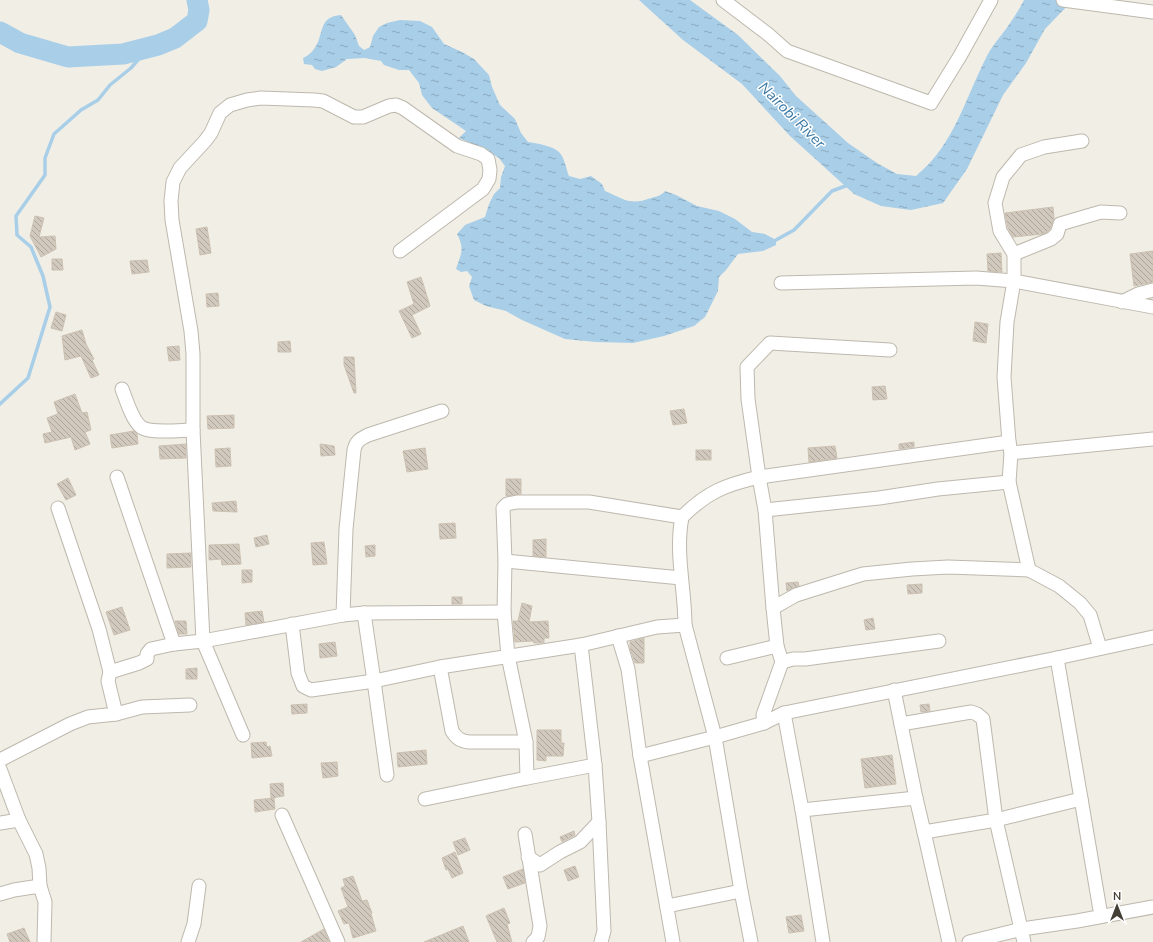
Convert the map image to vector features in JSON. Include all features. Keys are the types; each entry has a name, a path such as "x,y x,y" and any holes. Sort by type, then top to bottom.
{"street":[{"path":"723,0 770,35 787,51 931,103 960,56 991,0"},
{"path":"1063,0 1153,12"},
{"path":"243,734 203,641 193,430 191,331 172,220 171,201 173,182 180,168 211,133 220,113 230,105 261,98 314,100 323,101 354,117 363,117 389,106 396,105 431,126 442,136 457,146 481,154 488,159 490,170 490,179 483,189 400,251"},
{"path":"1029,570 1008,482 1010,448 1004,377 1007,322 1014,281 1014,254 1000,231 995,203 1003,177 1021,155 1044,146 1082,141"},
{"path":"1014,254 1051,239 1057,234 1060,224 1101,212 1120,213"},
{"path":"782,283 976,278 1014,281 1153,307"},
{"path":"1122,302 1138,294 1153,290"},
{"path":"764,723 763,715 782,662 778,646 773,608 765,510 748,399 747,367 770,343 890,350"},
{"path":"122,388 140,427 148,431 193,430"},
{"path":"342,615 346,529 355,443 368,435 442,411"},
{"path":"751,942 715,737 685,625 684,590 681,578 679,539 682,518 696,504 716,490 735,483 759,477 1010,448 1153,439"},
{"path":"117,477 174,644"},
{"path":"765,510 878,498 938,488 1008,482"},
{"path":"527,778 526,742 508,656 504,612 505,561 503,508 507,504 517,502 589,502 682,518"},
{"path":"58,508 99,629 110,672 108,680 116,714"},
{"path":"505,561 681,578"},
{"path":"773,608 796,595 863,574 948,566 1029,570 1059,586 1080,602 1090,615 1100,648"},
{"path":"110,672 147,659 147,654 151,649 174,644 203,641 342,615 364,613 504,612"},
{"path":"364,613 387,775"},
{"path":"292,624 298,673 302,686 312,690 374,681 440,667 581,645 657,627 685,625"},
{"path":"618,636 628,669 640,756 672,942"},
{"path":"640,756 764,723 784,713 1057,658 1153,637"},
{"path":"782,662 793,659 805,659 939,641"},
{"path":"581,645 595,765 599,822 604,931 601,942"},
{"path":"727,658 778,646"},
{"path":"1057,658 1101,916"},
{"path":"440,667 452,732 456,738 461,741 470,742 526,742"},
{"path":"894,690 916,798 949,942"},
{"path":"0,760 70,724 88,718 116,714 142,707 190,705"},
{"path":"901,724 971,712 977,714 983,719 996,820 1024,942"},
{"path":"784,713 802,810 823,942"},
{"path":"425,799 595,765"},
{"path":"0,769 19,820 36,854 39,868 40,886 45,902 44,942"},
{"path":"802,810 916,798"},
{"path":"924,832 996,820 1081,799"},
{"path":"282,815 338,942"},
{"path":"0,823 19,820"},
{"path":"528,857 540,865 560,852 580,842 599,822"},
{"path":"525,834 540,926 538,937 533,942"},
{"path":"0,894 40,886"},
{"path":"188,942 194,924 199,886"},
{"path":"667,906 741,891"},
{"path":"969,942 1022,929 1153,907"}],"water":[{"name":"Nairobi River","path":"639,0 690,0 738,35 780,76 796,96 848,143 877,163 897,174 916,176 940,150 950,135 989,52 1011,22 1024,0 1073,0 1045,29 1026,63 1003,95 967,169 943,203 911,210 881,206 854,194 790,136 742,84 683,40"},
{"path":"341,15 355,35 359,46 364,50 370,47 373,36 379,27 387,23 400,20 420,21 432,27 444,44 474,59 489,75 492,87 500,105 515,119 521,133 528,142 549,146 559,152 564,160 569,176 580,179 591,176 602,184 605,191 622,199 632,201 655,197 661,195 665,191 697,206 719,211 735,219 752,232 765,234 776,240 776,245 763,251 738,254 719,277 718,291 705,317 694,326 664,336 633,343 565,339 522,320 506,311 486,306 474,300 469,286 472,277 467,271 461,272 456,269 462,248 457,234 465,225 485,217 494,194 500,188 501,177 505,166 499,158 459,138 466,131 432,108 422,95 419,83 409,70 399,70 384,65 381,61 365,58 347,59 336,67 322,71 315,69 312,65 304,64 303,58 306,57 315,47 327,20"}],"building":[{"path":"1053,207 1054,218 1050,229 1047,232 1043,234 1013,237 1008,228 1005,213"},
{"path":"35,216 44,218 39,237 55,236 56,249 41,257 30,236"},
{"path":"207,227 211,253 200,255 196,229"},
{"path":"1153,251 1153,282 1134,286 1130,254"},
{"path":"1001,253 1002,272 988,271 987,254"},
{"path":"52,259 62,259 63,270 52,270"},
{"path":"147,260 149,272 132,274 130,261"},
{"path":"421,277 430,306 412,315 421,334 412,338 399,311 414,304 407,282"},
{"path":"218,293 219,306 207,307 206,294"},
{"path":"56,312 66,315 62,331 51,328"},
{"path":"975,322 988,324 986,343 973,341"},
{"path":"82,330 86,344 94,359 92,360 99,375 91,378 81,356 65,360 62,336"},
{"path":"290,341 291,352 278,352 278,342"},
{"path":"179,346 180,360 169,361 167,347"},
{"path":"344,357 354,357 356,393 354,393 344,365"},
{"path":"885,386 887,399 873,400 872,387"},
{"path":"75,394 82,413 87,412 91,430 85,432 90,444 75,450 71,437 45,443 43,434 52,432 47,418 58,414 54,402"},
{"path":"684,409 687,423 673,425 670,411"},
{"path":"234,415 234,428 208,429 207,416"},
{"path":"134,431 137,434 138,444 112,448 110,435"},
{"path":"914,442 914,447 899,449 899,444"},
{"path":"186,444 186,458 160,459 159,446"},
{"path":"320,444 334,446 335,455 321,456"},
{"path":"835,446 837,458 809,462 808,448"},
{"path":"230,448 231,466 216,467 215,449"},
{"path":"425,448 428,469 407,472 403,451"},
{"path":"696,450 711,450 711,460 696,460"},
{"path":"68,478 76,495 66,500 57,484"},
{"path":"506,479 521,479 521,494 506,496"},
{"path":"236,501 237,512 213,511 212,503"},
{"path":"455,523 456,538 440,539 439,524"},
{"path":"267,535 269,544 256,547 254,538"},
{"path":"546,539 546,557 533,556 533,540"},
{"path":"324,542 327,564 313,565 311,543"},
{"path":"239,544 241,564 222,565 221,559 209,560 209,545"},
{"path":"375,545 375,556 366,557 365,546"},
{"path":"191,553 191,567 167,568 167,554"},
{"path":"242,570 252,570 252,582 242,583"},
{"path":"798,582 799,586 787,591 786,583"},
{"path":"922,584 922,593 908,594 907,585"},
{"path":"452,597 462,597 462,604 452,604"},
{"path":"522,603 532,606 529,622 548,621 549,638 544,638 544,643 534,643 533,641 515,642 513,621 518,621"},
{"path":"122,607 130,630 114,635 106,612"},
{"path":"262,611 264,622 246,625 245,613"},
{"path":"873,618 875,629 866,630 864,620"},
{"path":"175,621 186,621 187,634 179,634"},
{"path":"644,638 644,663 635,663 630,648 630,642"},
{"path":"335,642 337,656 320,658 319,644"},
{"path":"197,668 197,679 186,679 186,669"},
{"path":"307,704 307,713 292,714 291,705"},
{"path":"929,704 930,711 921,712 920,705"},
{"path":"537,730 561,730 561,743 564,743 563,756 546,756 546,761 537,760"},
{"path":"266,742 267,747 270,746 272,756 252,758 251,743"},
{"path":"426,750 427,764 398,767 397,753"},
{"path":"892,755 896,784 865,788 861,759"},
{"path":"337,762 338,776 323,778 321,763"},
{"path":"283,783 284,796 271,798 270,784"},
{"path":"274,798 275,809 255,812 254,800"},
{"path":"574,831 575,835 562,842 560,837"},
{"path":"465,838 470,850 458,855 453,842"},
{"path":"455,852 463,873 452,878 448,869 446,870 442,858"},
{"path":"575,866 579,877 568,881 564,870"},
{"path":"523,869 525,883 508,889 503,877"},
{"path":"353,876 362,901 367,900 376,931 353,938 349,923 344,924 338,911 348,907 341,888 345,886 343,879"},
{"path":"504,908 510,923 507,924 512,942 497,942 486,916"},
{"path":"801,915 804,931 789,933 786,917"},
{"path":"463,926 469,942 424,942"},
{"path":"24,928 30,942 10,942 7,934"},
{"path":"324,929 329,942 301,942"}],"waterway":[{"path":"0,32 20,43 68,57 123,54 158,45 175,38 197,21 199,10 197,0"},
{"path":"0,404 28,378 50,307 43,276 31,247 17,235 16,216 45,175 45,158 54,134 81,110 98,100 110,85 131,68 148,48"},
{"path":"776,240 794,230 832,191 848,185"}]}
